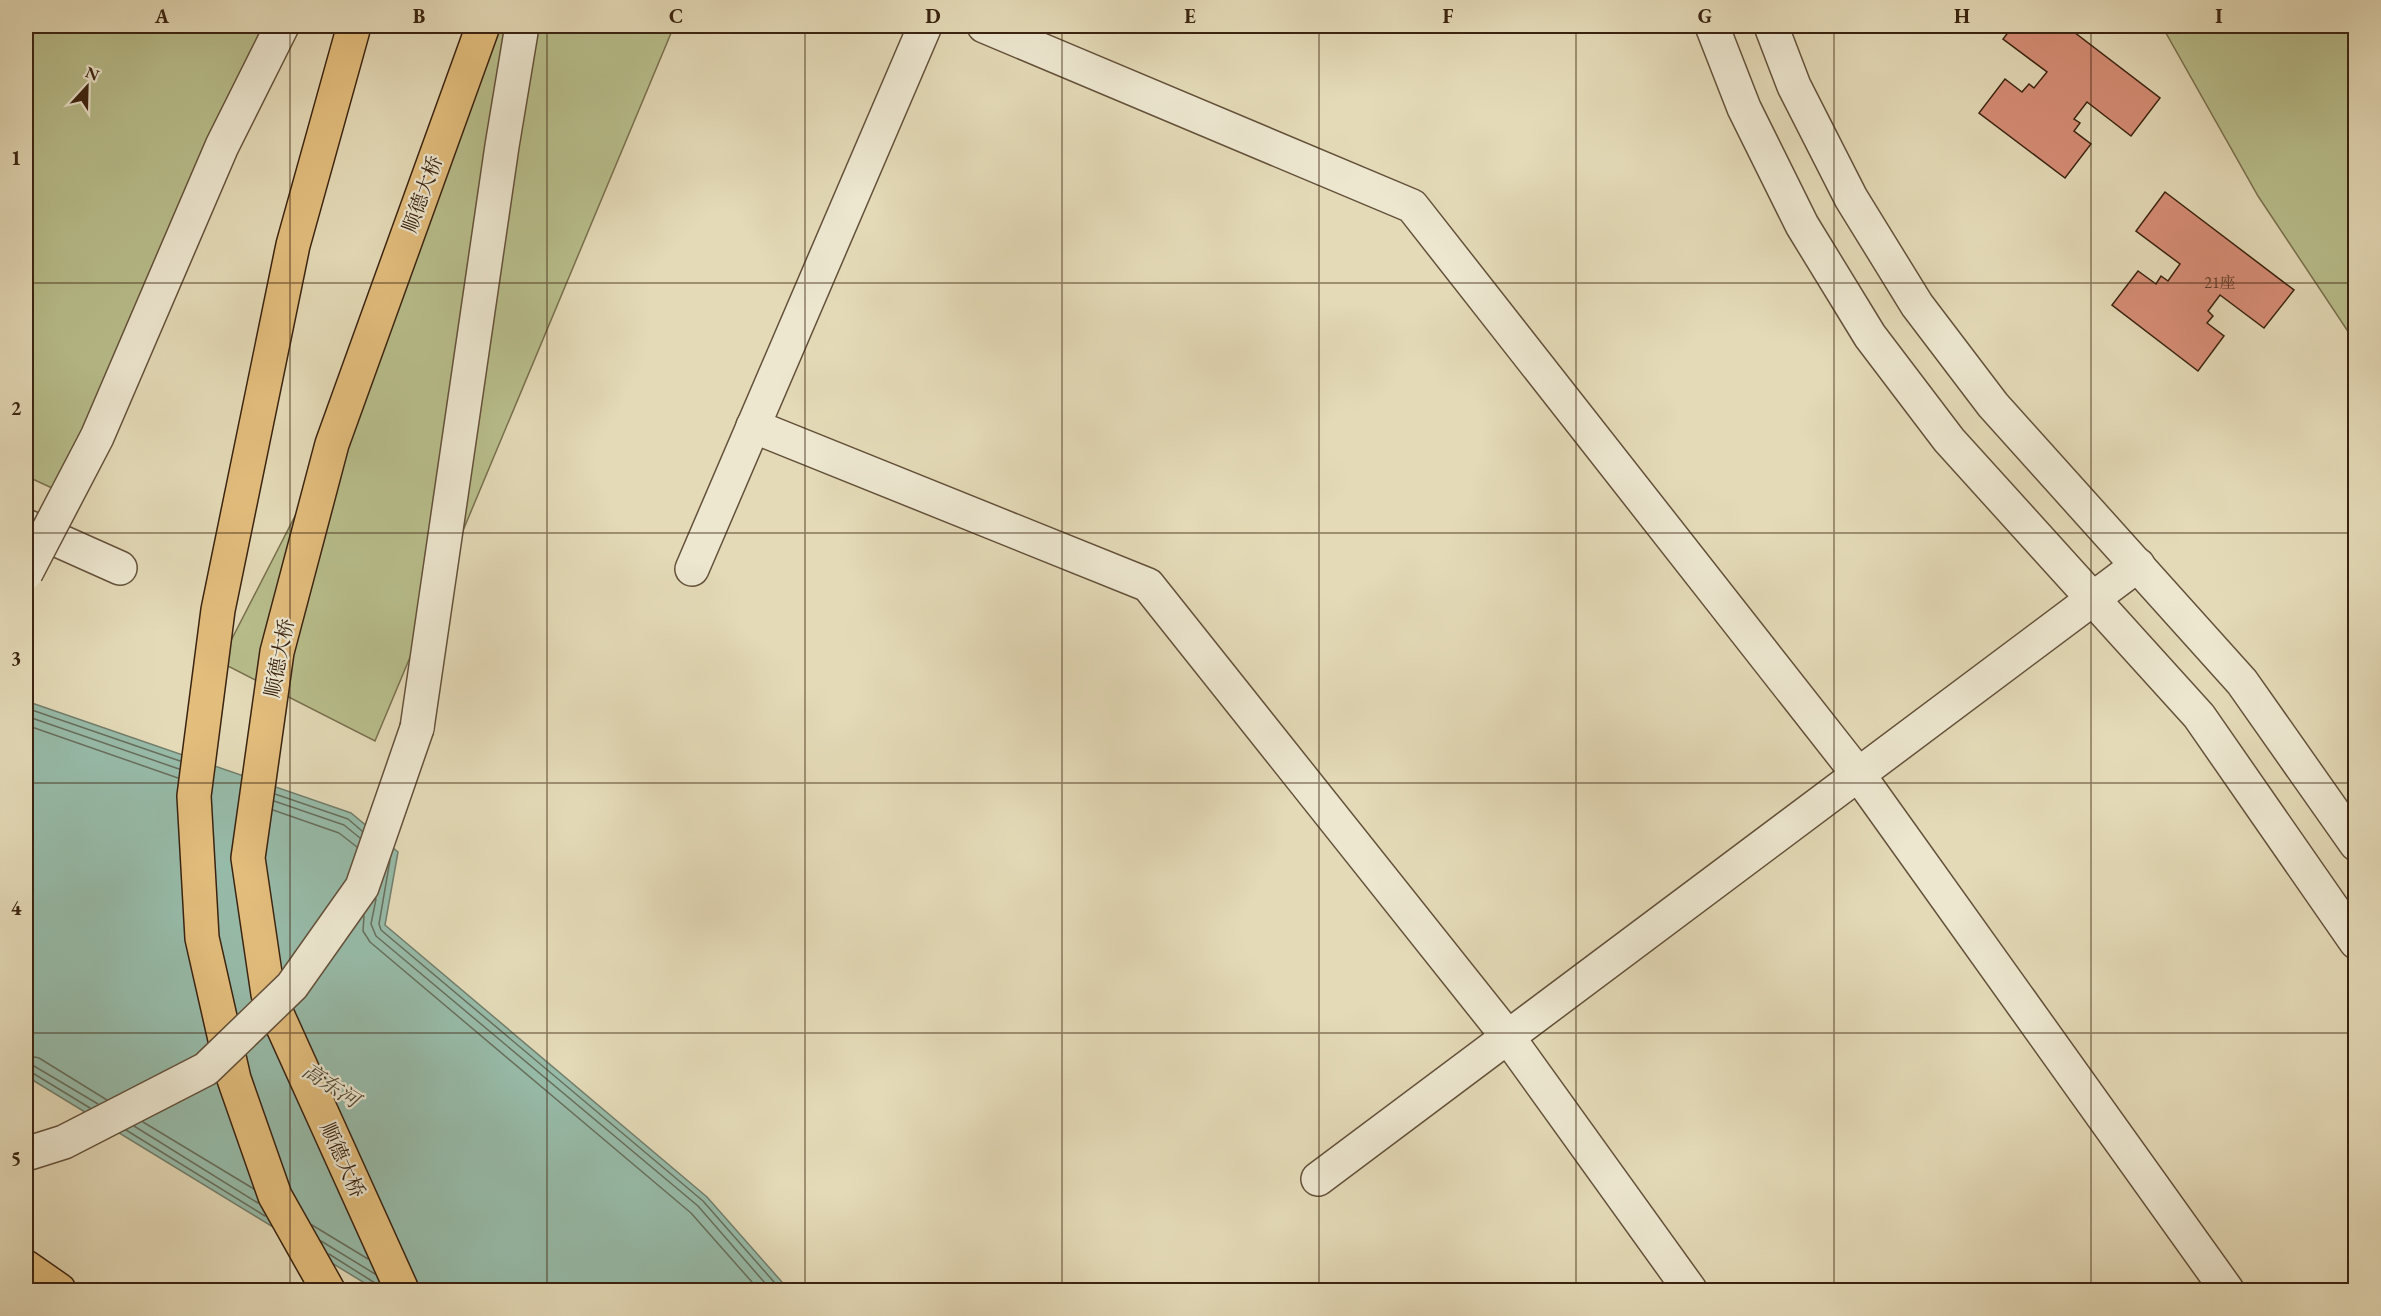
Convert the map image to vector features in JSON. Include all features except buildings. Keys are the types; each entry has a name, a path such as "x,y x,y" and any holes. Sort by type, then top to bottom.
{"main road":[{"path":"328,1290 275,1196 234,1079 202,938 194,796 218,610 291,256 354,26"},
{"name":"顺德大桥","path":"402,1290 268,994 248,858 277,652 332,444 483,26"},
{"path":"26,1267 59,1290"}],"street":[{"path":"26,573 97,438 222,146 282,26"},
{"path":"26,1154 64,1142 206,1069 292,986 362,887 417,728 502,146 522,26"},
{"path":"692,569 925,26"},
{"path":"984,26 1412,206 1857,774 2227,1290"},
{"path":"1712,26 1744,108 1802,225 1870,336 1950,440 2199,716 2355,942"},
{"path":"1771,26 1794,86 1851,198 1917,305 1992,405 2242,682 2355,844"},
{"path":"753,426 1148,585 1508,1037 1690,1290"},
{"path":"26,526 120,568"},
{"path":"1318,1179 2138,565"}],"shaded area":[{"path":"26,26 272,26 80,501 26,476"},
{"path":"483,26 674,26 375,741 220,662 332,444"},
{"path":"2162,26 2355,26 2355,342 2258,196"}],"water":[{"name":"高东河","path":"26,701 351,813 398,852 385,925 707,1197 789,1290 376,1290 26,1076"}]}
